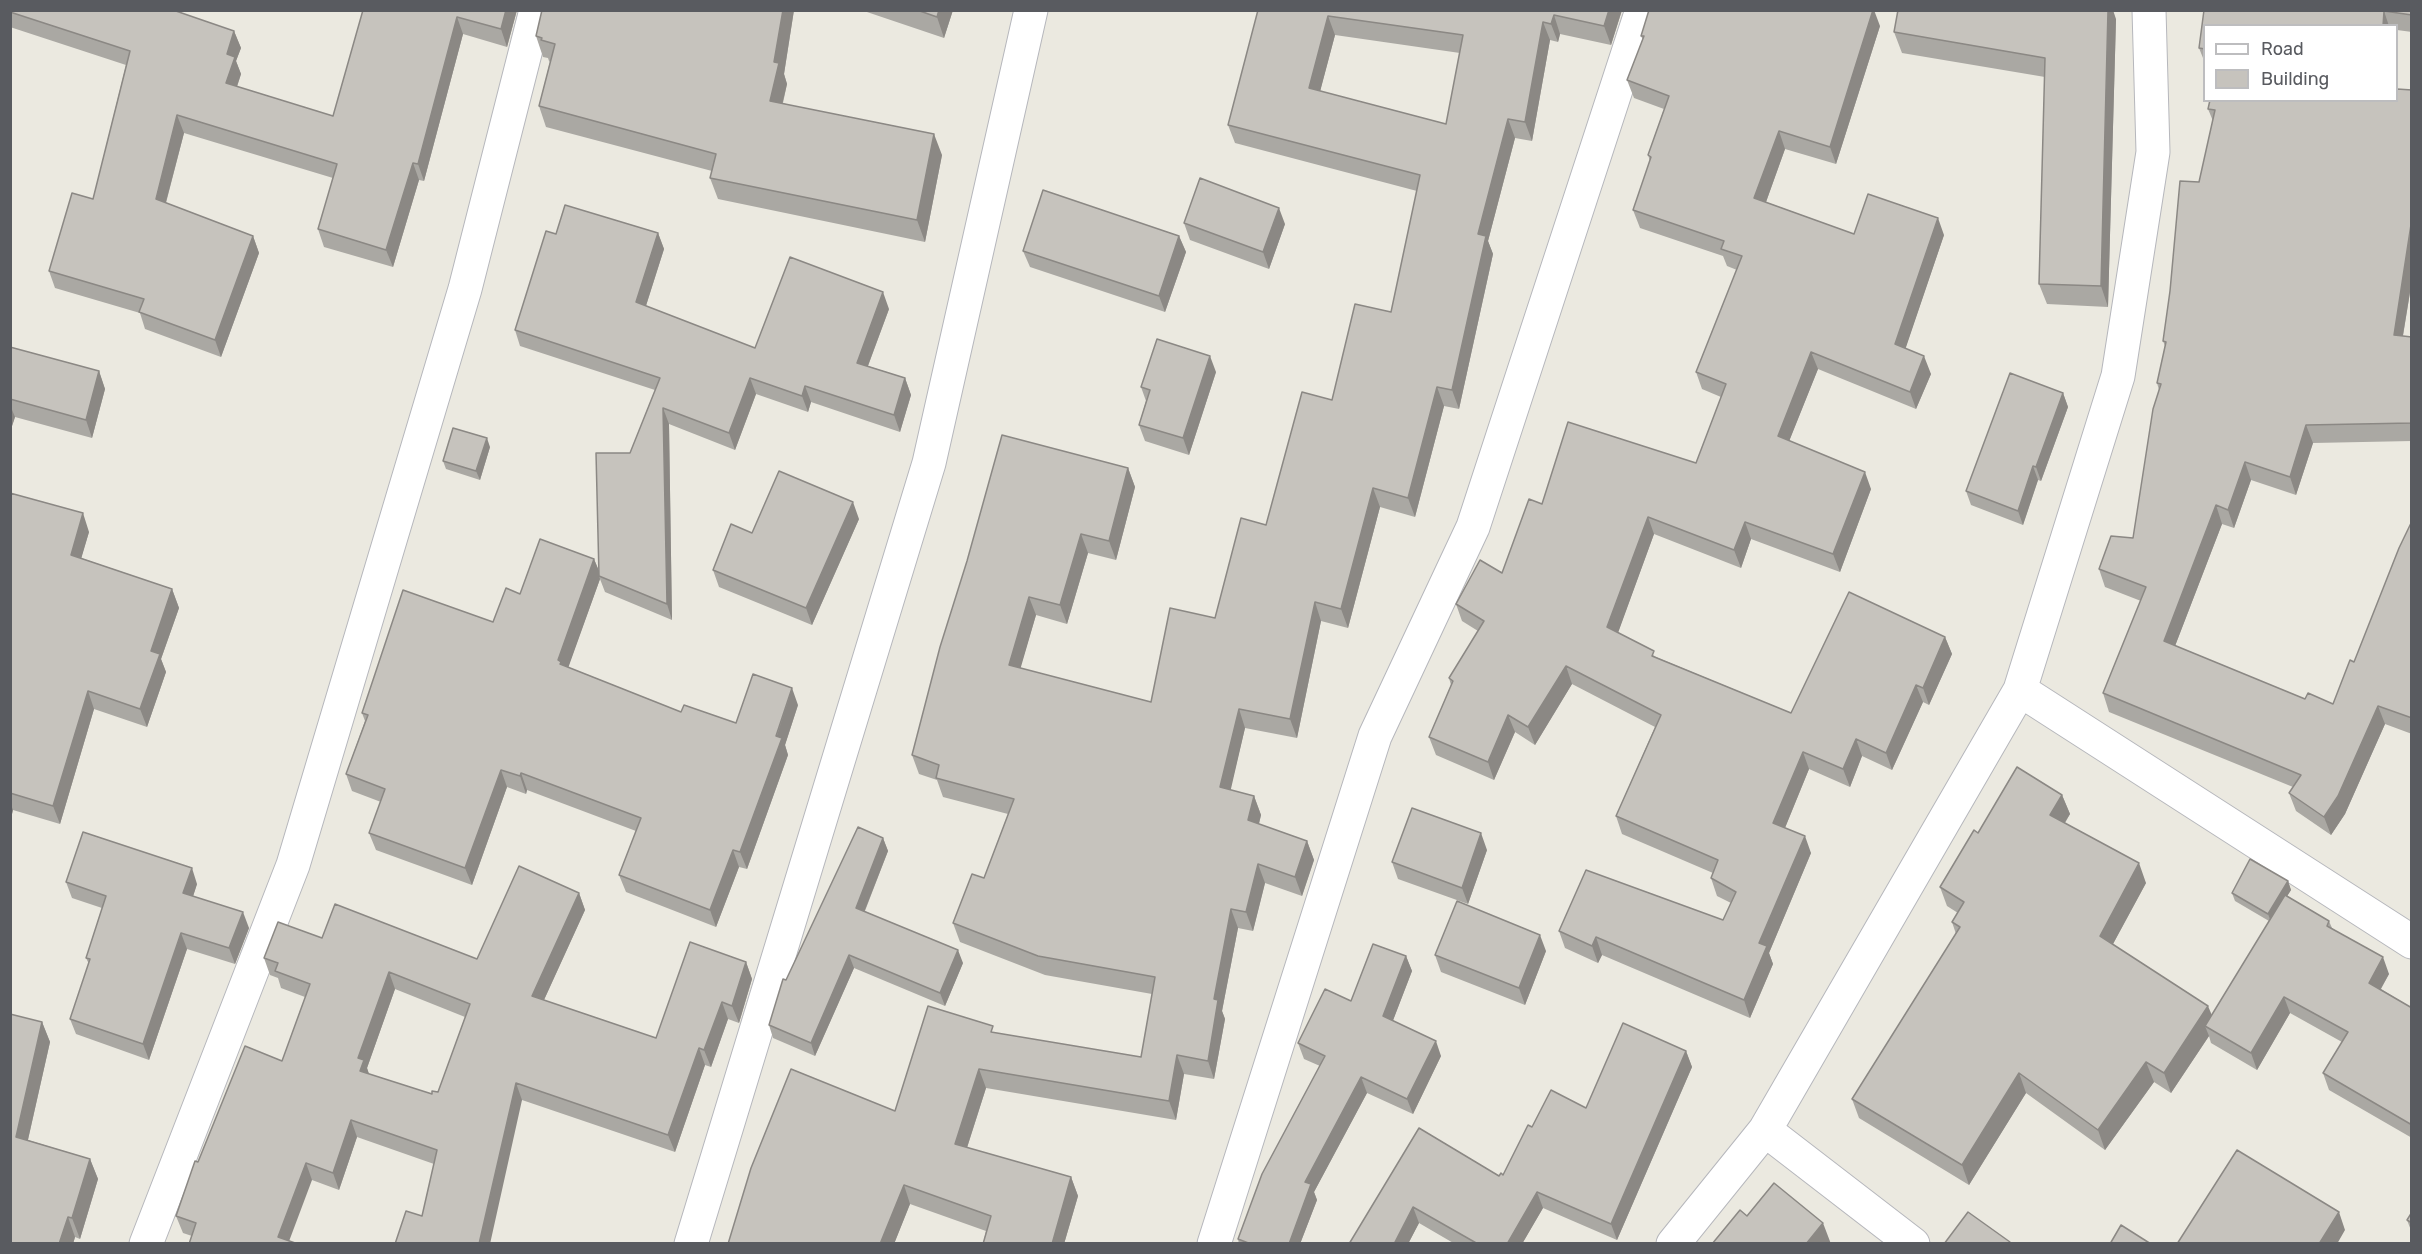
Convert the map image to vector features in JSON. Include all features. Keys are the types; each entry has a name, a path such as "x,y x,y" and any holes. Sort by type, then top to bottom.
{"street":[{"path":"146,1244 293,866 465,289 536,10"},
{"path":"690,1244 929,463 1031,10"},
{"path":"1214,1244 1375,735 1473,527 1642,10"},
{"path":"1673,1244 1765,1130 2020,690 2118,376 2153,152 2149,10"},
{"path":"2020,690 2412,942"},
{"path":"1765,1130 1913,1244"}],"building":[{"path":"10,10 173,10 234,31 227,54 235,57 226,83 333,116 363,10 506,10 501,29 457,17 418,164 413,163 386,250 318,229 337,164 177,115 156,199 253,236 215,340 139,312 144,299 49,271 72,193 93,199 130,51 10,12"},
{"path":"542,10 783,10 774,62 779,63 770,101 934,134 917,220 710,178 716,154 539,106 555,44 536,36"},
{"path":"917,10 939,10 937,17"},
{"path":"1258,10 1609,10 1604,26 1554,15 1551,24 1543,22 1525,122 1508,119 1478,234 1486,236 1452,390 1437,387 1408,498 1373,488 1341,609 1315,602 1290,719 1239,709 1220,787 1254,796 1248,820 1307,841 1295,877 1258,864 1246,912 1231,909 1214,999 1218,1000 1208,1061 1177,1055 1169,1101 979,1069 955,1144 1071,1177 1052,1244 983,1244 991,1216 904,1185 880,1244 728,1244 751,1168 791,1069 895,1111 928,1006 993,1026 991,1032 1141,1057 1155,977 1038,956 953,923 972,874 984,878 1014,799 936,778 939,765 912,755 940,647 1002,435 1128,468 1109,541 1081,534 1060,605 1029,597 1009,665 1151,702 1170,608 1215,618 1241,518 1266,525 1302,392 1332,400 1355,304 1391,312 1420,175 1228,125","holes":["1328,16 1463,35 1446,124 1309,88"]},
{"path":"1649,10 1873,10 1830,147 1779,131 1754,198 1854,234 1868,194 1938,218 1895,344 1924,356 1910,392 1811,352 1778,436 1865,472 1833,554 1745,522 1734,550 1648,517 1607,627 1654,651 1652,656 1791,713 1849,592 1945,637 1923,688 1916,685 1886,753 1856,739 1843,769 1803,752 1773,823 1805,836 1759,943 1767,946 1744,1000 1596,937 1592,946 1559,931 1586,870 1723,920 1736,892 1711,878 1718,860 1616,816 1661,715 1566,666 1528,727 1508,715 1488,762 1429,737 1453,681 1449,678 1484,621 1456,604 1480,560 1502,573 1529,499 1542,504 1568,422 1696,463 1726,384 1696,372 1742,256 1721,249 1724,241 1633,210 1651,157 1648,155 1669,96 1627,80 1644,36 1641,36"},
{"path":"1898,10 2108,10 2101,286 2039,284 2045,58 1894,32"},
{"path":"2204,10 2412,10 2412,15 2384,11 2383,24 2203,24 2203,49 2199,48"},
{"path":"2398,89 2412,90 2412,218 2394,335 2412,337 2412,423 2306,425 2290,477 2245,462 2228,510 2216,505 2164,641 2305,699 2308,693 2333,704 2350,660 2354,662 2412,521 2412,718 2378,706 2338,796 2324,817 2289,793 2301,775 2103,693 2146,587 2099,569 2111,536 2133,538 2153,409 2161,384 2157,383 2166,342 2163,341 2180,181 2199,182 2215,110 2208,109 2210,102 2398,102"},
{"path":"1200,178 1279,208 1263,252 1184,223"},
{"path":"1043,190 1179,236 1159,296 1023,251"},
{"path":"565,205 658,233 636,302 755,348 790,257 883,292 857,363 905,378 894,415 805,386 802,396 750,378 729,433 663,408 667,604 599,576 596,453 630,453 660,378 515,330 546,231 556,234"},
{"path":"1157,339 1210,356 1183,438 1139,425 1150,390 1141,387"},
{"path":"10,347 99,371 86,420 10,399"},
{"path":"2010,373 2063,393 2036,467 2033,466 2018,511 1966,491"},
{"path":"453,428 487,438 476,471 443,461"},
{"path":"779,471 853,502 806,608 713,570 731,524 752,533"},
{"path":"10,493 83,513 71,555 172,589 151,651 160,654 140,709 88,691 53,806 10,793"},
{"path":"540,539 594,559 558,660 560,664 681,712 684,705 736,723 753,674 792,688 776,736 782,738 740,852 733,850 710,910 619,875 641,818 521,773 520,776 501,770 465,868 369,833 385,789 346,774 368,715 362,713 403,590 493,622 506,588 520,594"},
{"path":"2017,767 2062,795 2050,815 2139,863 2100,936 2208,1006 2164,1073 2146,1062 2098,1130 2019,1073 1962,1165 1852,1099 1960,927 1952,922 1964,902 1940,887 1974,830 1978,833"},
{"path":"1412,808 1481,833 1462,888 1392,862"},
{"path":"858,827 883,838 856,908 958,950 940,993 849,955 811,1043 769,1025 783,979 786,980"},
{"path":"83,832 192,868 183,893 243,912 229,948 181,933 143,1044 70,1019 90,959 86,958 106,896 66,882"},
{"path":"2250,859 2288,881 2268,914 2232,893"},
{"path":"519,866 579,893 532,996 656,1038 690,942 746,962 732,1006 722,1002 704,1050 699,1048 668,1135 516,1083 479,1244 395,1244 406,1211 422,1216 437,1150 351,1120 333,1173 306,1163 278,1237 298,1244 189,1244 196,1223 176,1216 195,1161 198,1162 245,1046 282,1061 310,984 275,971 278,963 264,958 278,922 322,938 335,904 477,959","holes":["389,972 470,1004 438,1092 432,1091 432,1094 360,1071 364,1060 358,1058"]},
{"path":"2285,895 2329,921 2327,926 2383,957 2369,983 2412,1008 2412,1125 2323,1073 2348,1032 2284,997 2251,1053 2205,1026"},
{"path":"1457,901 1540,935 1519,988 1435,955"},
{"path":"1373,944 1406,956 1383,1016 1436,1041 1407,1099 1361,1077 1305,1182 1311,1184 1289,1244 1251,1244 1238,1239 1262,1174 1325,1056 1298,1043 1325,989 1351,1001"},
{"path":"10,1014 42,1022 16,1137 90,1159 72,1218 68,1217 59,1244 10,1244"},
{"path":"1623,1023 1686,1051 1611,1224 1537,1192 1507,1244 1478,1244 1413,1207 1394,1244 1349,1244 1419,1128 1499,1176 1501,1173 1503,1175 1528,1125 1532,1127 1551,1090 1586,1108"},
{"path":"2237,1150 2339,1212 2319,1244 2177,1244"},
{"path":"1774,1183 1823,1223 1806,1244 1712,1244 1740,1210 1747,1216"},
{"path":"1968,1212 2010,1242 2009,1244 1944,1244"},
{"path":"2412,1212 2412,1223 2407,1220"},
{"path":"2121,1225 2151,1244 2110,1244"}]}
